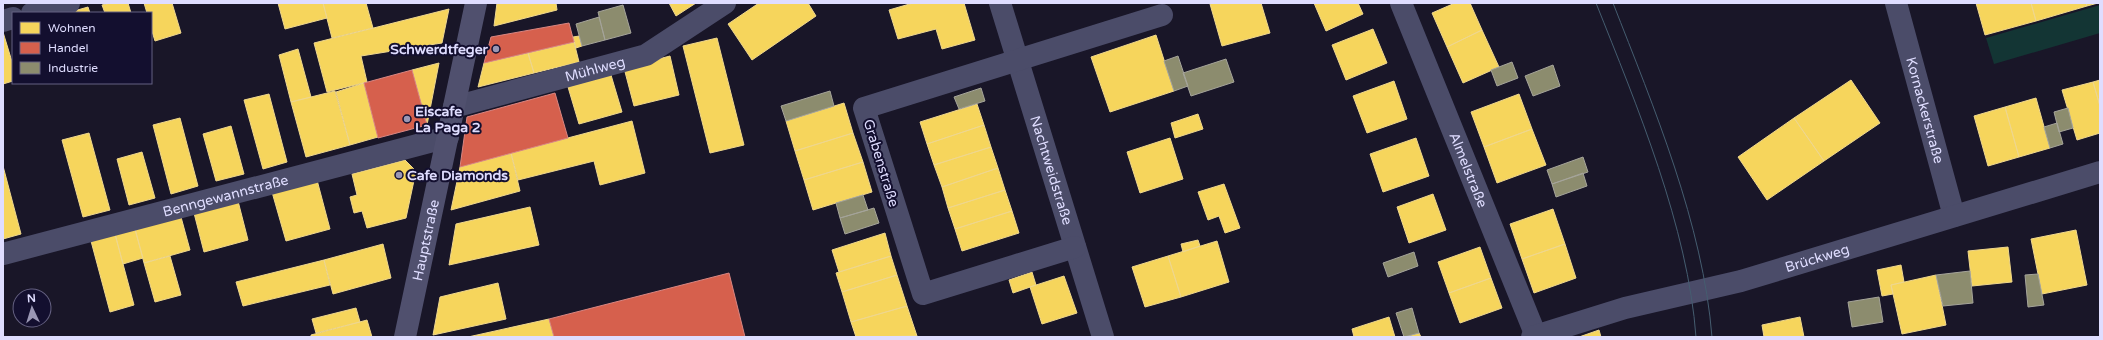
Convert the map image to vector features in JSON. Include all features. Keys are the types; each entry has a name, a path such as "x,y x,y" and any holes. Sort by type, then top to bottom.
{"main road":[{"name":"Hauptstraße","path":"405,337 476,3"}],"street":[{"path":"36,12 69,3"},
{"name":"Mühlweg","path":"454,107 646,55 725,3"},
{"name":"Nachtweidstraße","path":"1000,3 1103,337"},
{"name":"Almelstraße","path":"1401,3 1534,336"},
{"name":"Kornackerstraße","path":"1896,3 1954,216"},
{"name":"Grabenstraße","path":"1075,247 923,294 864,108 1162,15"},
{"name":"Benngewannstraße","path":"3,254 448,137"},
{"name":"Brückweg","path":"1534,336 1625,308 1741,281 2100,172"}],"green space":[{"path":"2100,5 2100,33 1994,64 1986,38"}],"building: Wohnen":[{"path":"110,3 128,3 131,12 105,12 102,5"},
{"path":"144,3 172,3 181,33 155,41 152,31 152,12 147,12"},
{"path":"278,3 323,3 327,18 285,29"},
{"path":"323,3 366,3 373,28 332,38"},
{"path":"497,3 556,3 557,10 494,26"},
{"path":"669,3 696,3 676,16"},
{"path":"759,3 808,3 816,16 752,60 728,24"},
{"path":"913,3 964,3 975,40 942,49 936,29 898,39 889,10"},
{"path":"1261,3 1270,33 1222,46 1210,4"},
{"path":"1314,3 1358,3 1363,14 1326,31"},
{"path":"1455,3 1470,3 1482,30 1447,47 1432,13"},
{"path":"1976,3 2031,3 2036,21 1985,35"},
{"path":"2031,3 2086,3 2087,6 2036,21"},
{"path":"2086,3 2098,3 2087,6"},
{"path":"88,7 90,12 70,12"},
{"path":"449,9 442,43 361,56 367,82 327,92 314,43"},
{"path":"1373,29 1387,63 1346,80 1332,45"},
{"path":"1482,30 1499,67 1463,83 1447,47"},
{"path":"3,32 12,62 12,81 3,84"},
{"path":"1156,35 1174,91 1110,112 1091,57"},
{"path":"579,36 582,46 576,48 573,37"},
{"path":"717,38 744,145 710,153 683,46"},
{"path":"574,42 579,62 534,73 528,53"},
{"path":"298,49 311,97 291,102 279,55"},
{"path":"528,53 534,73 478,87 484,63"},
{"path":"670,56 679,95 634,106 624,68"},
{"path":"439,63 427,125 412,70"},
{"path":"611,75 622,112 579,124 568,87"},
{"path":"1851,80 1880,123 1824,161 1794,118"},
{"path":"2100,80 2100,106 2093,82"},
{"path":"1394,81 1407,119 1367,133 1353,96"},
{"path":"2093,82 2100,106 2100,133 2077,140 2062,90"},
{"path":"364,83 378,137 350,145 336,92"},
{"path":"335,91 350,145 306,157 291,102"},
{"path":"269,94 287,162 263,169 244,100"},
{"path":"1519,94 1532,129 1484,147 1471,112"},
{"path":"2036,98 2050,148 2019,157 2005,107"},
{"path":"844,103 853,133 795,151 786,121"},
{"path":"977,104 984,125 927,144 920,122"},
{"path":"2005,107 2019,157 1988,166 1974,116"},
{"path":"1198,114 1203,129 1175,138 1171,123"},
{"path":"180,118 198,186 171,194 153,125"},
{"path":"1794,118 1824,161 1767,200 1738,157"},
{"path":"632,121 645,173 600,185 594,161 518,180 511,153"},
{"path":"984,125 991,147 934,165 927,144"},
{"path":"231,126 244,174 216,181 203,134"},
{"path":"1532,129 1546,165 1497,183 1484,147"},
{"path":"89,133 110,210 83,217 62,140"},
{"path":"853,133 863,162 804,180 795,151"},
{"path":"1170,138 1183,179 1140,193 1127,152"},
{"path":"1416,138 1429,176 1383,192 1370,154"},
{"path":"991,147 998,168 942,187 934,165"},
{"path":"142,152 155,198 129,205 117,159"},
{"path":"511,153 520,191 451,210 460,167"},
{"path":"405,160 416,171 406,218 367,228 362,211 354,213 350,197 357,195 352,174"},
{"path":"863,162 872,192 813,210 804,180"},
{"path":"3,166 21,234 3,239"},
{"path":"998,168 1005,190 948,208 942,187"},
{"path":"317,180 330,229 286,241 272,192"},
{"path":"1224,184 1240,228 1225,233 1219,216 1208,220 1198,192"},
{"path":"1005,190 1012,211 955,229 948,208"},
{"path":"1433,194 1446,230 1409,243 1397,207"},
{"path":"238,201 248,240 204,252 194,213"},
{"path":"530,207 539,245 449,265 456,224"},
{"path":"1553,209 1565,244 1522,259 1510,224"},
{"path":"1012,211 1019,233 962,251 955,229"},
{"path":"181,217 190,250 144,263 135,229"},
{"path":"135,229 143,258 123,264 115,234"},
{"path":"2076,230 2087,285 2042,294 2031,239"},
{"path":"885,233 891,256 839,272 832,250"},
{"path":"115,234 134,305 110,312 91,241"},
{"path":"1198,240 1200,246 1183,252 1181,244"},
{"path":"1217,241 1229,282 1181,297 1168,256"},
{"path":"383,244 391,278 333,294 324,260"},
{"path":"1565,244 1576,278 1534,293 1522,259"},
{"path":"1480,247 1491,278 1449,293 1438,262"},
{"path":"2008,247 2012,282 1972,286 1968,251"},
{"path":"170,256 181,295 155,302 144,263"},
{"path":"891,256 897,275 842,292 836,273"},
{"path":"1168,256 1181,297 1145,307 1132,267"},
{"path":"324,260 330,285 243,306 236,282"},
{"path":"1901,265 1904,282 1891,285 1893,294 1882,296 1877,270"},
{"path":"1032,272 1036,285 1013,293 1009,280"},
{"path":"897,275 907,306 851,322 842,292"},
{"path":"1936,275 1946,325 1902,334 1891,285"},
{"path":"1064,276 1077,313 1042,324 1030,287"},
{"path":"1491,278 1502,308 1460,323 1449,293"},
{"path":"498,283 506,319 433,335 440,297"},
{"path":"907,306 917,336 856,337 851,322"},
{"path":"356,308 360,322 316,333 312,319"},
{"path":"1389,317 1395,337 1354,337 1352,329"},
{"path":"1800,317 1804,337 1764,337 1762,325"},
{"path":"549,319 554,337 468,337"},
{"path":"367,320 372,337 311,337 311,335"},
{"path":"1599,330 1601,337 1579,337"},
{"path":"1419,333 1421,337 1405,337"}],"building: Handel":[{"path":"569,23 574,42 484,63 491,37"},
{"path":"412,70 427,125 378,138 364,83"},
{"path":"555,93 568,138 460,167 467,117"},
{"path":"729,273 745,337 554,337 549,319"}],"building: Industrie":[{"path":"623,5 631,33 605,40 598,12"},
{"path":"599,17 605,40 582,46 576,24"},
{"path":"1178,56 1188,86 1174,91 1164,61"},
{"path":"1226,59 1234,82 1191,96 1183,73"},
{"path":"1512,62 1518,78 1497,86 1491,70"},
{"path":"1553,65 1560,86 1533,96 1525,76"},
{"path":"981,88 985,101 959,109 954,97"},
{"path":"830,91 834,106 786,121 781,106"},
{"path":"2068,108 2073,128 2059,132 2054,112"},
{"path":"2057,123 2063,144 2050,148 2044,127"},
{"path":"1583,157 1588,172 1552,184 1547,170"},
{"path":"1583,173 1587,186 1556,197 1552,184"},
{"path":"863,195 868,210 840,218 836,203"},
{"path":"874,208 879,223 845,234 840,218"},
{"path":"1414,252 1418,266 1388,277 1383,263"},
{"path":"1970,271 1973,303 1943,306 1936,275"},
{"path":"2038,274 2044,305 2028,307 2025,275"},
{"path":"1879,297 1883,322 1852,327 1848,302"},
{"path":"1412,308 1419,333 1404,337 1396,313"}],"tram line":[{"path":"1596,3 1644,125 1672,210 1683,253 1691,295 1696,337"},
{"path":"1613,3 1660,125 1688,209 1707,295 1712,337"}],"place":[{"name":"Schwerdtfeger","path":"496,49"},
{"name":"Eiscafe La Paga 2","path":"407,119"},
{"name":"Cafe Diamonds","path":"399,175"}]}
